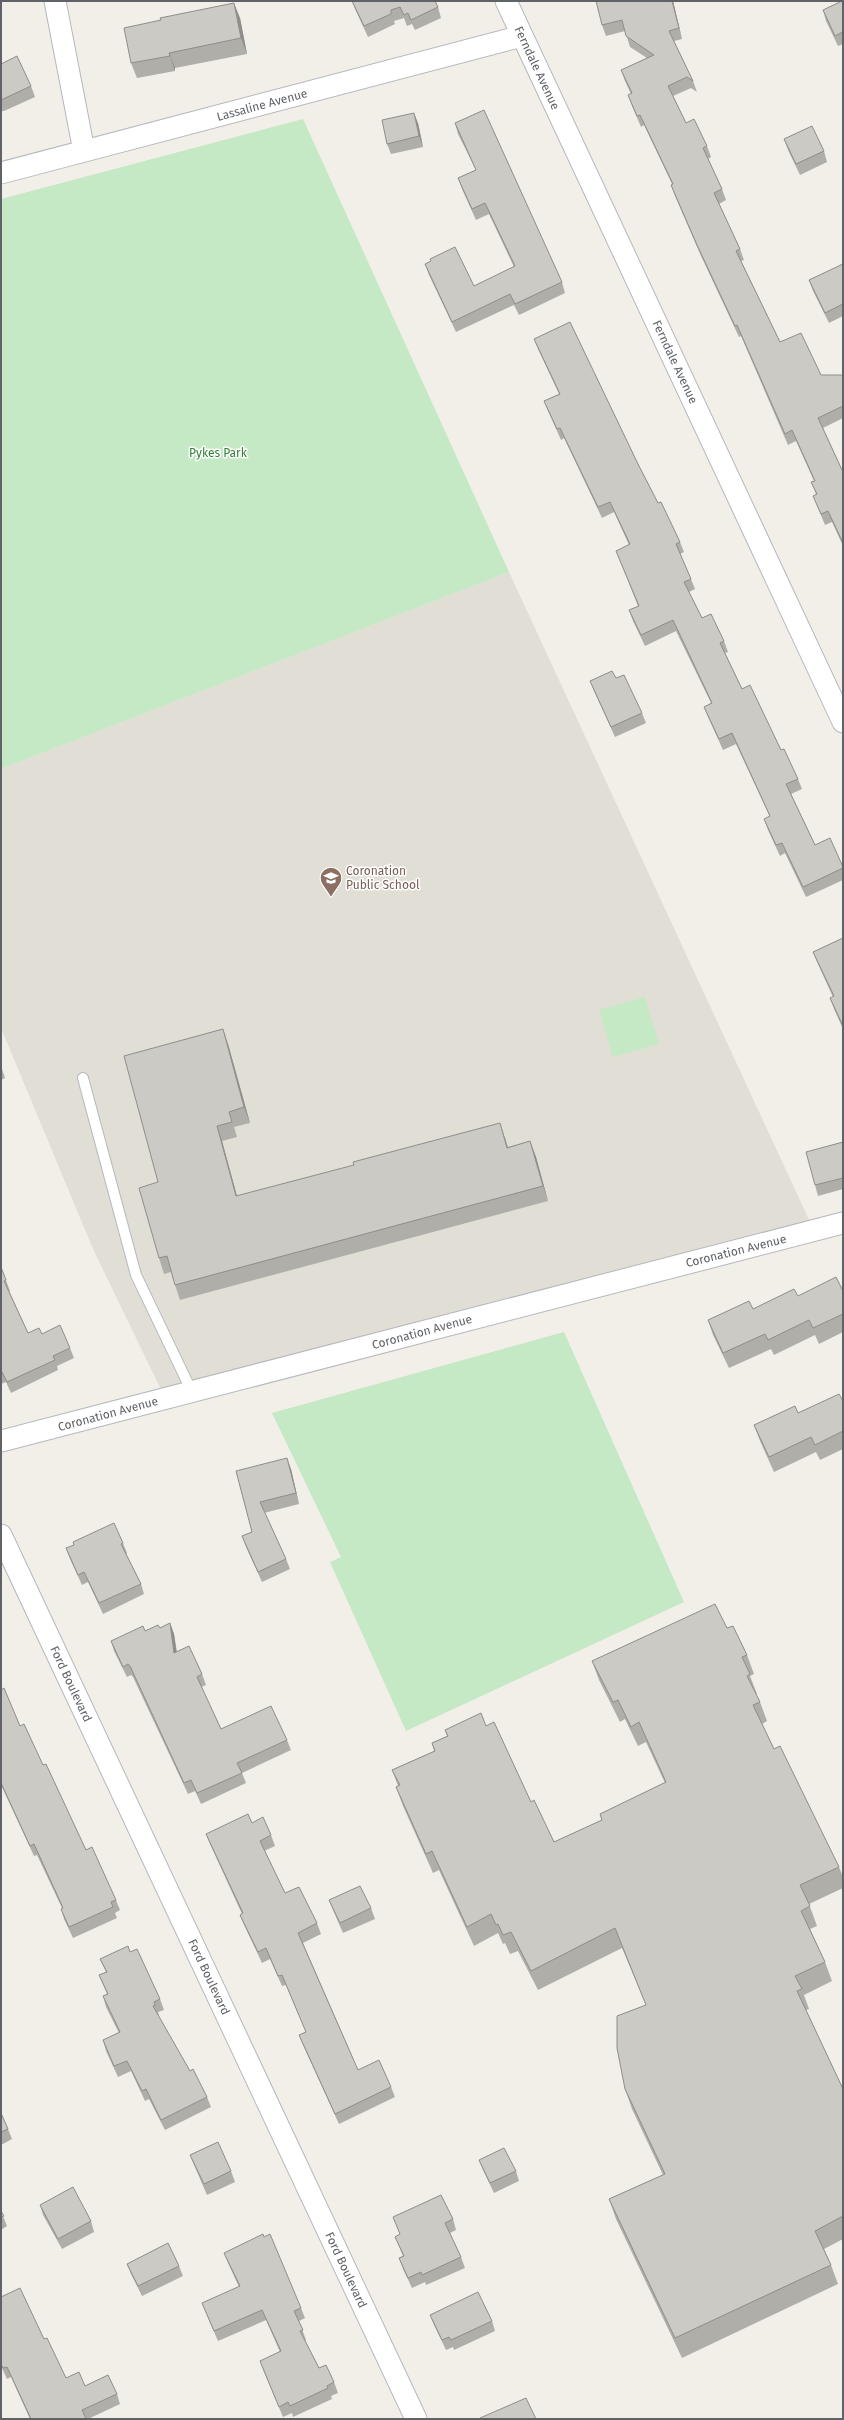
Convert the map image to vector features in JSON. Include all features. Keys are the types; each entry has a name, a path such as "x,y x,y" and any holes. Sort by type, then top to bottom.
{"street":[{"path":"55,1 84,151"},
{"name":"Ferndale Avenue","path":"506,1 843,722"},
{"name":"Lassaline Avenue","path":"1,173 522,36"},
{"name":"Coronation Avenue","path":"1,1441 843,1223"},
{"name":"Ford Boulevard","path":"1,1535 416,2419"}],"lane":[{"path":"83,1078 136,1275 192,1392"}],"shaded area":[{"name":"Coronation Public School","path":"509,572 817,1237 166,1400 93,1249 1,1028 1,769"}],"green space":[{"name":"Pykes Park","path":"303,119 509,572 1,769 1,199"},
{"path":"645,997 659,1044 613,1057 599,1010"},
{"path":"564,1332 684,1602 406,1731 330,1562 341,1557 272,1413"}],"building":[{"path":"352,1 435,1 438,7 411,20 408,13 404,15 400,7 391,10 391,14 364,26"},
{"path":"596,1 672,1 679,28 669,31 693,81 687,77 668,86 686,123 694,119 707,146 703,148 722,189 714,193 740,249 736,251 780,342 801,333 821,375 843,375 843,406 818,418 843,472 843,543 828,511 821,514 813,496 817,494 811,482 815,481 792,430 785,434 737,325 735,326 697,245 671,185 673,184 640,115 637,116 628,95 632,93 621,70 654,55 626,36 622,20 602,25"},
{"path":"842,1 843,32 835,36 823,10"},
{"path":"234,3 241,38 169,53 170,56 131,63 124,28 161,20 160,18"},
{"path":"17,56 31,86 1,100 1,64"},
{"path":"484,110 562,282 515,304 510,294 452,322 425,264 431,261 430,259 455,247 474,286 515,266 485,203 472,209 458,178 476,170 455,123"},
{"path":"414,113 419,136 387,144 382,120"},
{"path":"812,126 824,151 796,164 784,139"},
{"path":"843,264 843,304 825,313 809,280"},
{"path":"570,322 638,464 658,503 661,502 680,542 676,544 691,579 684,582 702,618 711,614 724,641 720,643 742,689 750,685 781,750 784,749 798,779 786,784 815,845 830,838 843,867 803,887 782,843 776,845 764,819 770,816 732,733 719,739 704,707 712,703 673,620 641,635 629,610 639,606 616,551 630,544 610,502 598,507 560,428 557,429 544,401 560,394 534,339"},
{"path":"612,671 616,678 624,675 642,713 611,727 590,681"},
{"path":"843,938 843,1026 830,998 834,996 813,952"},
{"path":"223,1029 244,1107 229,1112 232,1122 217,1126 236,1196 354,1165 353,1162 500,1123 507,1148 530,1141 543,1186 175,1285 167,1256 159,1258 139,1188 158,1182 124,1056"},
{"path":"843,1142 843,1178 815,1185 806,1152"},
{"path":"1,1267 6,1280 4,1281 28,1333 39,1328 42,1334 60,1325 70,1348 53,1356 55,1360 7,1382 1,1372"},
{"path":"836,1277 843,1291 843,1314 813,1328 809,1320 768,1340 765,1334 723,1353 708,1320 749,1301 753,1309 794,1289 798,1296"},
{"path":"839,1394 843,1401 843,1431 815,1445 811,1437 769,1457 754,1425 795,1406 798,1413"},
{"path":"287,1458 296,1493 260,1502 286,1559 258,1572 242,1536 252,1532 236,1471"},
{"path":"114,1523 123,1543 121,1544 141,1584 99,1603 84,1572 78,1575 66,1548 74,1545 73,1542"},
{"path":"715,1604 727,1628 733,1626 747,1655 742,1657 750,1674 747,1676 760,1702 753,1705 774,1749 780,1746 839,1867 800,1885 810,1906 801,1911 825,1962 795,1976 802,1989 797,1991 843,2089 843,2216 815,2231 831,2265 675,2338 609,2199 665,2174 625,2089 617,2048 617,2016 646,2005 615,1928 531,1971 511,1932 503,1935 491,1914 467,1927 432,1851 426,1854 396,1787 400,1785 392,1770 435,1751 432,1743 448,1736 445,1730 481,1713 486,1726 494,1722 531,1802 534,1800 554,1842 602,1820 600,1814 666,1782 639,1722 631,1727 618,1700 613,1702 592,1661"},
{"path":"170,1623 174,1653 189,1646 202,1674 197,1677 221,1729 271,1706 287,1740 237,1763 242,1773 197,1793 191,1780 184,1783 130,1666 128,1664 123,1667 111,1641 143,1626 145,1631 158,1625 160,1628"},
{"path":"4,1688 20,1726 24,1724 43,1765 46,1764 86,1850 92,1847 116,1900 111,1902 113,1907 69,1927 61,1909 63,1908 34,1844 30,1846 1,1783 1,1690"},
{"path":"248,1814 252,1823 263,1817 271,1835 260,1841 285,1893 299,1887 317,1923 298,1933 358,2070 379,2060 391,2087 335,2114 299,2035 306,2032 282,1975 278,1976 266,1948 258,1952 240,1915 243,1913 206,1834"},
{"path":"360,1886 371,1908 340,1923 329,1900"},
{"path":"128,1946 130,1952 137,1949 160,1999 154,2002 155,2005 153,2006 190,2071 193,2069 207,2097 161,2120 146,2089 142,2091 127,2061 114,2066 103,2040 120,2032 103,1996 108,1994 99,1975 107,1972 100,1959"},
{"path":"1,2113 8,2129 1,2132"},
{"path":"218,2142 231,2171 204,2184 190,2155"},
{"path":"504,2148 516,2171 490,2183 479,2160"},
{"path":"73,2187 91,2221 58,2239 40,2205"},
{"path":"441,2195 453,2219 445,2223 461,2257 422,2275 421,2272 408,2278 399,2258 404,2256 395,2237 400,2234 393,2217"},
{"path":"263,2234 264,2237 270,2234 301,2308 294,2311 303,2330 300,2331 319,2368 326,2365 334,2382 327,2386 328,2388 290,2406 288,2402 279,2407 260,2361 281,2351 262,2310 214,2331 202,2303 240,2286 224,2253"},
{"path":"168,2243 179,2266 138,2286 127,2264"},
{"path":"20,2288 44,2339 47,2338 66,2378 79,2372 85,2386 108,2375 117,2394 82,2410 86,2419 31,2419 7,2367 3,2368 1,2364 1,2297"},
{"path":"478,2292 492,2321 451,2340 449,2337 442,2340 430,2315"},
{"path":"526,2398 536,2419 480,2418"}],"place":[{"name":"Coronation Public School","path":"331,898"}]}
